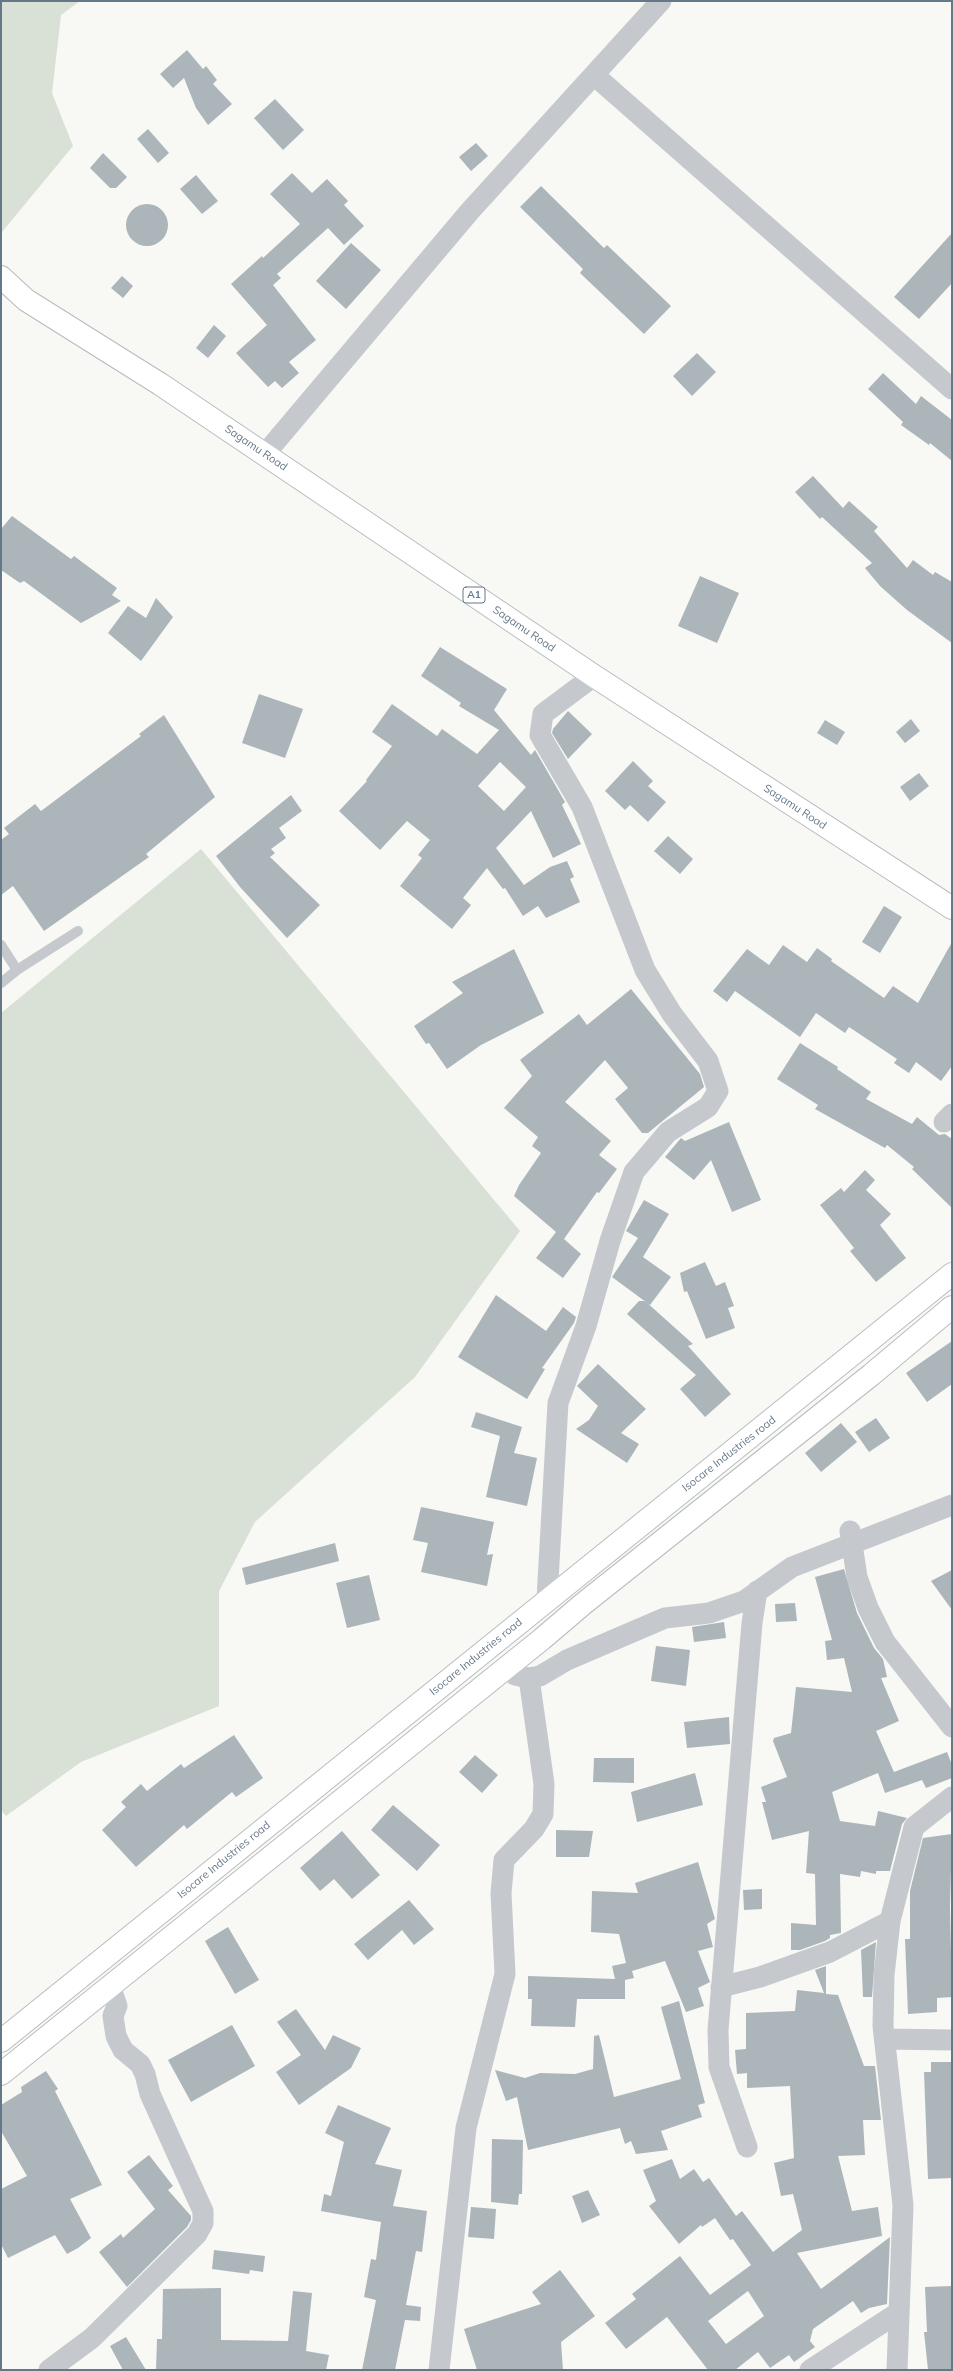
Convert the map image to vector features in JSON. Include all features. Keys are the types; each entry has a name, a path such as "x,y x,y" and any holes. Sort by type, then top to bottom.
{"main road":[{"name":"Sagamu Road","path":"1,277 26,300 160,384 594,676 952,908"},
{"name":"Isocare Industries road","path":"1,2041 547,1599 854,1355 952,1274"},
{"path":"1,2074 504,1670 583,1604 871,1375 952,1307"},
{"path":"854,1355 871,1375"},
{"path":"140,1928 158,1947"}],"street":[{"path":"265,454 470,211 661,1"},
{"path":"594,74 952,389"},
{"path":"547,1599 558,1403 586,1326 610,1241 634,1172 668,1132 708,1107 718,1091 708,1061 672,1014 645,970 582,807 540,735 544,714 594,676"},
{"path":"504,1670 529,1678 540,1676 567,1660 665,1618 709,1613 744,1601 792,1567 850,1537 952,1504"},
{"path":"850,1537 856,1577 868,1608 885,1642 952,1727"},
{"path":"746,2147 719,2067 718,2030 752,1623 757,1591"},
{"path":"439,2370 466,2128 505,1974 501,1893 504,1860 534,1829 543,1814 544,1784 529,1678"},
{"path":"897,2370 903,2205 886,2039 883,2026 884,1975 890,1921 914,1827 952,1797"},
{"path":"721,1987 760,1977 830,1952 890,1921"},
{"path":"49,2370 92,2338 197,2234 203,2223 203,2211 150,2094 145,2074 140,2064 123,2050 116,2036 113,2016 117,2006 114,1997 106,1990"},
{"path":"886,2039 952,2040"},
{"path":"810,2370 899,2312"}],"lane":[{"path":"1,983 17,970 78,931"},
{"path":"1,945 17,970"}],"shaded area":[{"path":"1,1 80,1 61,15 52,93 73,146 2,232"},
{"path":"201,849 520,1231 415,1377 255,1522 219,1591 219,1706 81,1762 6,1816 1,1810 1,1013"}],"building":[{"path":"187,50 203,69 206,66 217,80 213,84 232,104 208,125 196,108 184,78 173,88 160,74"},
{"path":"275,99 304,130 283,150 254,118"},
{"path":"148,129 169,153 158,163 137,139"},
{"path":"476,143 488,156 471,171 459,157"},
{"path":"103,153 127,177 116,188 110,188 90,168"},
{"path":"292,173 312,193 327,179 348,201 344,205 364,226 344,245 328,228 277,274 281,278 273,285 316,340 289,362 299,373 282,388 275,381 268,387 236,353 267,325 231,284 262,256 263,258 300,224 270,194"},
{"path":"196,175 218,201 202,214 180,189"},
{"path":"541,186 604,248 607,245 671,306 644,334 580,273 583,269 520,207"},
{"path":"147,204 162,210 168,225 162,240 147,246 132,240 126,225 132,210"},
{"path":"952,233 952,283 919,319 894,297"},
{"path":"351,243 381,270 346,309 316,281"},
{"path":"122,276 133,286 123,298 111,288"},
{"path":"214,325 226,336 208,358 196,348"},
{"path":"697,353 716,372 692,396 673,376"},
{"path":"883,373 916,404 921,396 952,420 952,461 930,443 929,445 901,425 903,422 868,389"},
{"path":"813,476 843,508 849,501 878,527 874,531 907,568 913,560 933,575 935,572 952,582 952,643 907,610 880,586 865,568 872,563 822,517 820,519 795,492"},
{"path":"12,516 71,559 74,556 117,588 112,595 121,601 81,623 24,581 20,583 1,570 1,529"},
{"path":"700,576 739,593 717,643 678,626"},
{"path":"156,598 173,617 141,661 108,633 128,606 146,618"},
{"path":"440,647 507,689 494,710 531,755 535,750 565,802 562,805 581,844 553,858 531,811 496,848 524,885 550,867 567,861 574,877 570,879 580,902 546,918 538,906 523,916 505,888 503,889 487,868 463,898 471,905 452,929 400,886 422,858 418,855 430,840 407,821 380,850 339,811 367,781 366,780 392,746 372,732 392,704 437,736 442,729 477,754 499,730 459,706 461,703 421,676","holes":["500,762 526,787 504,811 478,786"]},
{"path":"259,694 303,709 285,758 242,743"},
{"path":"568,711 592,734 568,759 552,733 553,729"},
{"path":"164,715 215,797 146,854 149,857 44,931 13,886 1,895 1,840 9,834 4,828 35,804 41,811 141,736 139,734"},
{"path":"911,719 920,731 905,743 896,732"},
{"path":"825,720 845,732 837,745 817,733"},
{"path":"633,761 653,781 648,786 666,802 648,822 630,805 625,810 605,791"},
{"path":"919,773 929,786 910,801 900,787"},
{"path":"291,795 302,811 279,828 286,838 271,849 275,853 270,857 320,905 287,938 240,887 216,856"},
{"path":"668,836 693,859 680,874 654,851"},
{"path":"884,906 902,917 880,953 862,942"},
{"path":"952,942 952,1066 941,1081 916,1062 909,1073 894,1063 897,1059 849,1027 845,1033 816,1013 800,1037 735,991 727,1002 713,991 747,949 769,965 783,945 807,962 817,948 832,959 831,961 884,998 893,986 918,1003"},
{"path":"514,949 544,1013 481,1045 447,1069 429,1043 426,1044 414,1026 463,993 452,982"},
{"path":"631,989 700,1074 704,1087 648,1133 642,1133 615,1099 628,1088 605,1060 565,1102 611,1141 599,1155 617,1169 599,1193 597,1192 564,1239 581,1254 563,1278 536,1258 556,1232 514,1196 519,1185 541,1153 532,1146 538,1137 504,1108 532,1076 520,1060 579,1014 587,1025"},
{"path":"800,1043 838,1067 837,1069 871,1092 866,1099 912,1124 917,1117 939,1135 945,1134 952,1139 952,1208 912,1169 914,1167 887,1145 885,1148 815,1109 818,1105 777,1079"},
{"path":"729,1122 761,1200 732,1212 711,1160 694,1180 665,1157 681,1138 685,1141"},
{"path":"865,1170 875,1180 866,1190 891,1214 880,1225 906,1258 876,1282 850,1251 854,1248 820,1205 841,1188 844,1192"},
{"path":"644,1200 669,1214 643,1257 671,1277 650,1305 612,1277 638,1238 626,1231"},
{"path":"705,1262 716,1286 725,1282 734,1306 728,1308 735,1328 706,1339 687,1291 684,1292 680,1273"},
{"path":"496,1295 546,1331 563,1307 576,1317 574,1323 542,1368 545,1369 527,1399 458,1357"},
{"path":"639,1301 645,1301 693,1344 688,1346 731,1394 705,1417 680,1389 696,1375 627,1314"},
{"path":"952,1341 952,1384 927,1402 906,1373"},
{"path":"598,1364 646,1409 621,1433 639,1444 627,1463 576,1429 589,1420 598,1406 577,1386"},
{"path":"476,1412 522,1427 514,1453 537,1458 527,1506 486,1497 500,1436 471,1427"},
{"path":"876,1418 890,1438 869,1452 855,1432"},
{"path":"841,1423 857,1442 821,1472 805,1453"},
{"path":"421,1507 494,1522 487,1555 493,1554 487,1586 421,1572 428,1543 413,1540"},
{"path":"335,1543 339,1561 246,1585 242,1568"},
{"path":"844,1569 857,1613 874,1648 883,1659 887,1677 881,1678 899,1721 876,1731 894,1772 947,1752 952,1765 952,1778 926,1788 922,1780 885,1793 878,1773 832,1792 840,1821 875,1826 878,1811 907,1818 902,1824 890,1871 876,1871 876,1874 861,1871 860,1877 840,1874 841,1933 830,1935 830,1938 825,1941 800,1950 791,1950 791,1923 816,1925 815,1874 806,1873 809,1831 772,1840 762,1802 766,1802 761,1787 787,1777 773,1741 774,1738 791,1733 796,1687 852,1692 844,1658 827,1660 825,1641 832,1640 815,1577"},
{"path":"952,1570 952,1610 931,1581"},
{"path":"369,1575 380,1620 347,1628 336,1583"},
{"path":"795,1603 797,1621 776,1622 775,1604"},
{"path":"724,1622 726,1638 694,1642 692,1627"},
{"path":"656,1646 690,1650 686,1686 651,1681"},
{"path":"729,1717 730,1744 687,1748 684,1722"},
{"path":"234,1735 263,1778 236,1797 232,1792 187,1829 184,1825 136,1867 102,1830 126,1807 121,1802 141,1784 147,1791 181,1764 184,1768"},
{"path":"475,1755 498,1775 482,1793 459,1772"},
{"path":"594,1758 634,1758 634,1783 593,1782"},
{"path":"695,1773 703,1805 637,1822 631,1792"},
{"path":"393,1805 440,1845 417,1871 371,1830"},
{"path":"556,1830 593,1831 589,1857 556,1857"},
{"path":"342,1831 380,1875 352,1899 334,1879 320,1891 300,1868"},
{"path":"952,1834 950,1906 952,1997 937,1998 937,2012 908,2014 905,1939 910,1939 910,1891 923,1838"},
{"path":"698,1862 715,1919 707,1924 713,1947 698,1951 710,1982 698,1988 704,2006 686,2012 665,1961 632,1971 634,1978 625,1980 625,1999 577,1999 575,2027 531,2026 532,1999 528,1999 528,1976 615,1979 612,1966 626,1963 619,1934 591,1932 592,1891 638,1893 635,1883"},
{"path":"762,1889 762,1909 744,1910 743,1890"},
{"path":"409,1900 434,1929 414,1945 402,1930 368,1960 354,1944"},
{"path":"228,1927 259,1980 235,1994 205,1941"},
{"path":"876,1942 872,1997 863,1997 861,1950"},
{"path":"826,1966 826,1994 838,1995 864,2066 875,2066 881,2120 863,2120 865,2155 838,2156 852,2211 878,2207 882,2236 797,2253 821,2289 890,2237 887,2304 869,2308 861,2313 853,2301 813,2329 810,2341 815,2347 794,2362 789,2355 770,2368 758,2352 735,2370 708,2370 667,2317 626,2349 605,2323 636,2299 632,2294 680,2256 710,2295 751,2265 733,2239 730,2240 715,2218 702,2227 701,2225 679,2244 649,2206 656,2201 643,2170 672,2159 680,2179 694,2169 703,2182 709,2178 736,2216 742,2211 773,2252 802,2230 793,2194 781,2196 774,2163 794,2158 790,2086 747,2088 747,2073 737,2074 735,2050 746,2049 746,2013 795,2011 797,1990 824,1993 815,1970","holes":["748,2291 764,2316 726,2344 708,2321"]},
{"path":"679,2001 705,2103 698,2105 702,2117 661,2131 668,2150 636,2154 631,2141 625,2144 620,2128 528,2150 517,2097 506,2101 495,2070 525,2078 540,2073 575,2074 593,2069 594,2036 599,2035 614,2097 681,2079 661,2007"},
{"path":"296,2009 325,2050 333,2035 361,2048 351,2068 299,2105 276,2072 301,2055 277,2022"},
{"path":"232,2025 255,2066 191,2102 168,2060"},
{"path":"931,2062 952,2062 952,2178 928,2179 924,2072 931,2072"},
{"path":"46,2071 58,2089 55,2091 102,2185 70,2199 91,2238 67,2254 55,2235 8,2258 1,2244 1,2189 27,2176 1,2131 1,2105 22,2092 21,2087"},
{"path":"338,2105 391,2128 375,2164 402,2170 393,2206 427,2211 422,2252 416,2251 406,2305 421,2307 420,2321 405,2320 395,2370 362,2370 376,2300 364,2297 371,2259 376,2260 381,2222 321,2211 324,2194 331,2196 344,2142 325,2133"},
{"path":"492,2139 523,2140 522,2194 519,2194 518,2205 491,2202"},
{"path":"149,2155 173,2186 168,2190 191,2216 191,2220 187,2227 127,2287 99,2252 121,2234 123,2238 155,2209 127,2172"},
{"path":"588,2190 600,2215 582,2223 572,2196"},
{"path":"471,2207 496,2209 494,2239 468,2237"},
{"path":"214,2250 265,2256 263,2272 250,2270 249,2274 212,2269"},
{"path":"560,2270 595,2316 561,2342 563,2370 477,2370 464,2329 541,2304 532,2292"},
{"path":"952,2286 952,2370 928,2370 924,2332 927,2332 925,2287"},
{"path":"221,2288 221,2340 288,2341 293,2291 312,2293 306,2351 329,2355 326,2370 156,2370 157,2339 162,2339 163,2289"},
{"path":"126,2337 146,2370 123,2370 110,2346"}]}
